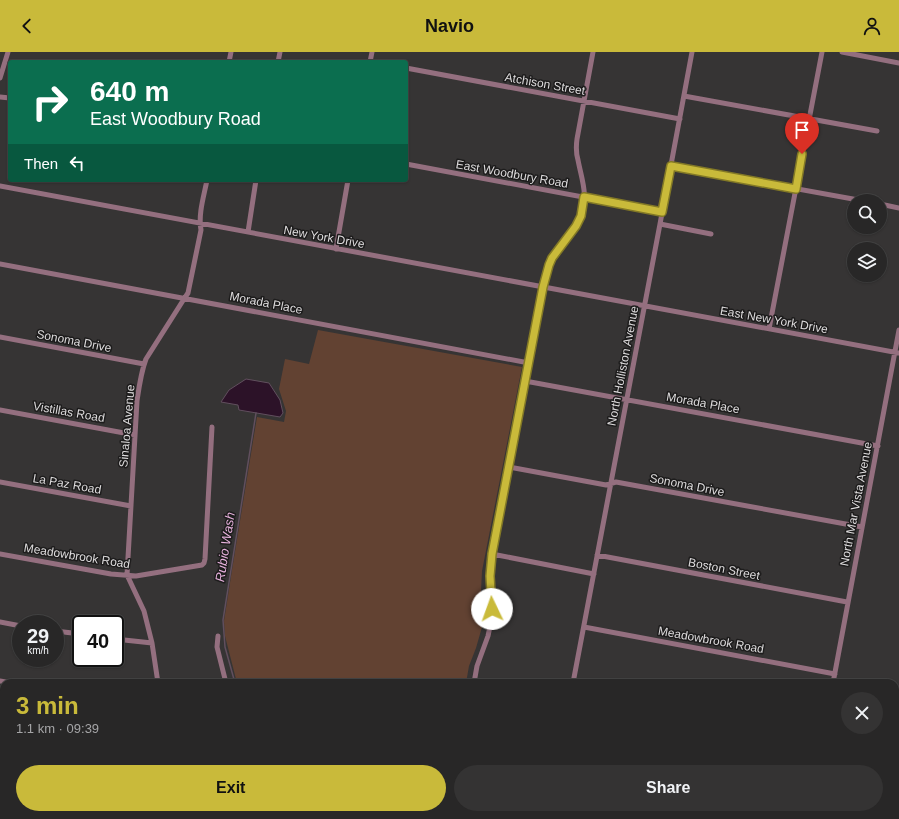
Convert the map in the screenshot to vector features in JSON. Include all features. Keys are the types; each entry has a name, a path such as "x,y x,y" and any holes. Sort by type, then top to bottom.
{"street":[{"path":"0,78 8,52"},
{"path":"475,679 477,666 488,636 491,622 492,598 490,576 492,554 543,287 552,258 579,221 583,207 583,178 577,159 576,150 593,52"},
{"name":"North Holliston Avenue","path":"574,679 692,52"},
{"path":"769,329 822,52"},
{"path":"842,52 899,62"},
{"name":"Atchison Street","path":"408,68 680,119"},
{"path":"684,96 877,131"},
{"name":"East Woodbury Road","path":"408,164 662,212"},
{"path":"671,166 847,198"},
{"name":"Sinaloa Avenue","path":"157,679 152,643 144,611 127,575 134,435 139,386 144,364 188,293 201,230 200,224 207,182"},
{"path":"248,232 256,182"},
{"path":"336,249 348,182"},
{"name":"New York Drive","path":"0,186 644,306"},
{"path":"887,205 899,208"},
{"path":"660,224 711,234"},
{"name":"Morada Place","path":"0,264 529,363"},
{"name":"East New York Drive","path":"644,306 897,353"},
{"name":"North Mar Vista Avenue","path":"834,679 847,602 897,353 899,330"},
{"name":"Sonoma Drive","path":"0,337 144,364"},
{"name":"Morada Place","path":"525,381 878,446"},
{"name":"Vistillas Road","path":"0,410 134,435"},
{"name":"Meadowbrook Road","path":"0,554 111,574 136,576 202,565 205,559 212,427"},
{"name":"Sonoma Drive","path":"509,467 606,486 616,482 862,527"},
{"name":"La Paz Road","path":"0,482 131,506"},
{"path":"492,554 594,574"},
{"name":"Boston Street","path":"597,555 847,602"},
{"path":"0,622 12,624"},
{"name":"Meadowbrook Road","path":"584,627 835,674"},
{"path":"218,636 217,647 225,679"},
{"path":"124,640 152,643"}],"shaded area":[{"path":"318,330 522,367 482,571 481,591 484,609 482,627 469,666 467,679 236,679 225,636 224,621 257,417 284,422 286,411 279,389 285,359 309,364"},
{"path":"246,379 269,383 280,400 283,413 280,417 239,410 238,405 221,402 229,390"}],"waterway":[{"name":"Rubio Wash","path":"234,679 225,647 223,620 256,413"}],"route":[{"path":"492,609 490,576 492,554 545,275 552,258 576,226 581,216 584,197 662,212 671,166 796,189 802,154"}]}
